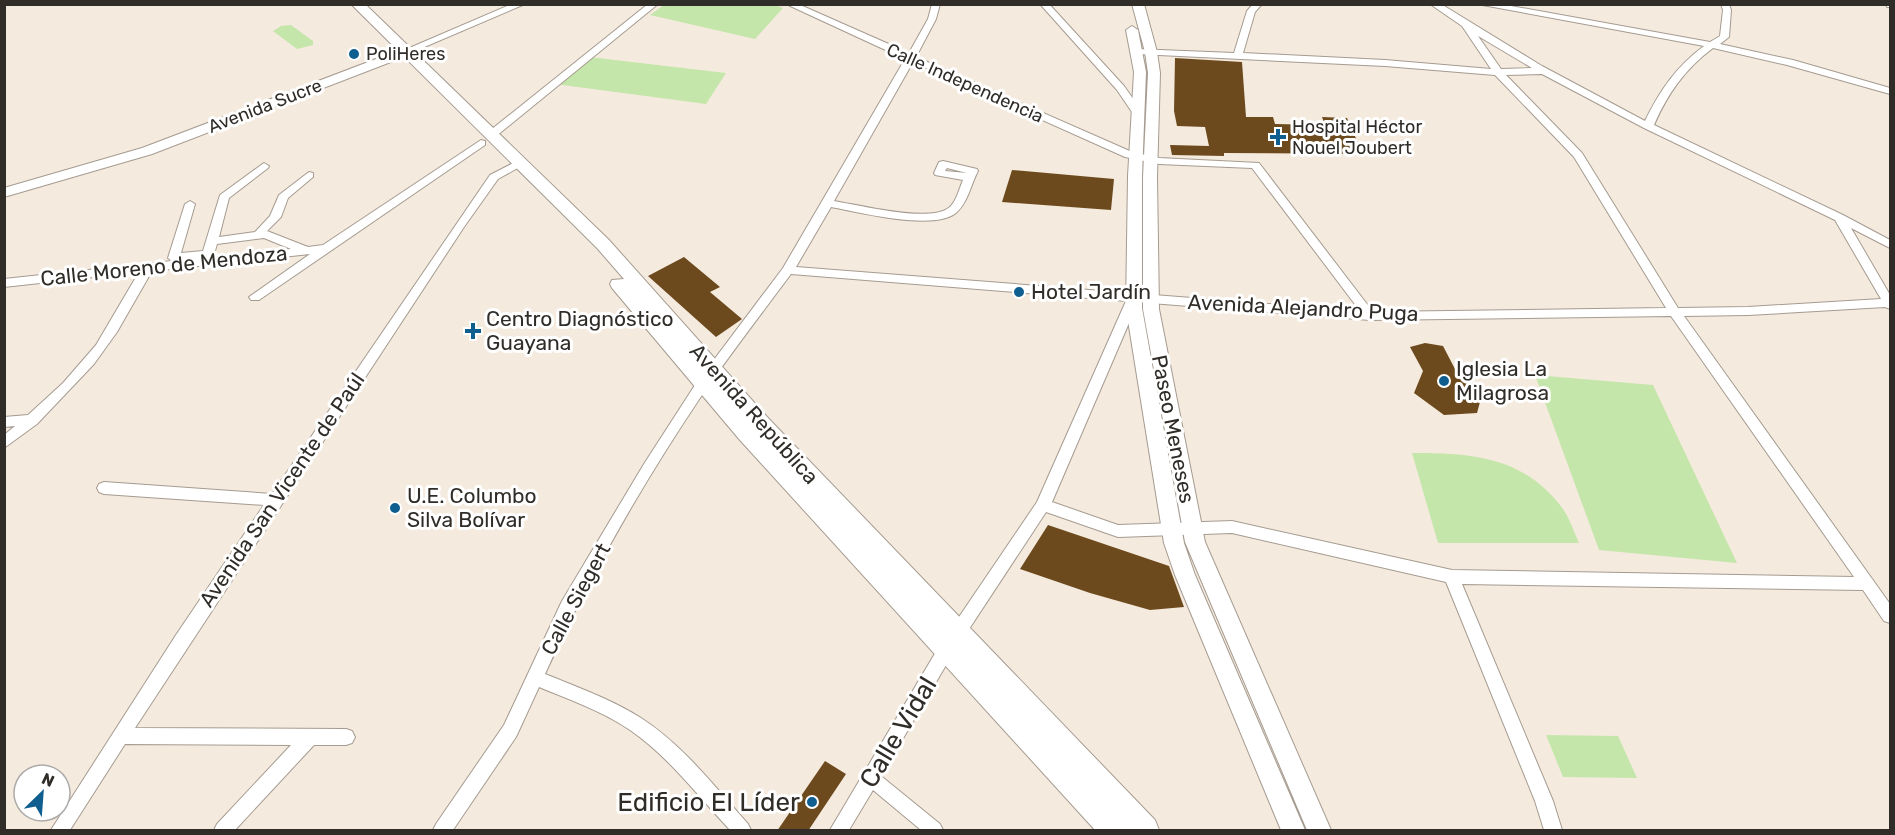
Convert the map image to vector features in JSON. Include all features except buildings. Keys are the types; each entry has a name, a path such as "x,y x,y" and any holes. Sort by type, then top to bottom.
{"main road":[{"name":"Avenida República","path":"342,4 399,54 513,166 603,244 709,376 770,433 1114,831"},
{"name":"Avenida República","path":"357,4 399,54"},
{"name":"Avenida República","path":"952,642 1145,831"}],"street":[{"name":"Avenida Sucre","path":"4,193 147,151 399,54 521,4"},
{"name":"Calle Moreno de Mendoza","path":"255,297 486,139 654,4"},
{"name":"Calle Independencia","path":"790,4 1143,159"},
{"name":"Calle Siegert","path":"442,831 505,740 568,606 649,468 709,376 788,270 932,19 936,4"},
{"path":"1044,4 1121,88 1138,113"},
{"name":"Paseo Meneses","path":"1126,4 1154,73 1143,159"},
{"name":"Paseo Meneses","path":"1138,4 1144,52 1140,72 1138,113 1143,159 1143,298 1135,324 1172,528 1185,575 1293,831"},
{"path":"1238,56 1249,17 1258,4"},
{"path":"1434,4 1543,71 1648,126 1839,217 1890,244"},
{"path":"1481,4 1608,24 1712,44 1827,70 1890,91"},
{"path":"1648,126 1662,93 1671,81 1701,51 1724,37 1727,10 1725,4"},
{"path":"1466,25 1498,72 1578,155 1674,311 1890,616"},
{"path":"1144,52 1385,63 1498,72 1543,71"},
{"path":"1143,159 1255,165 1370,316"},
{"path":"190,204 174,258 208,254 224,197 264,166"},
{"name":"Avenida San Vicente de Paúl","path":"60,831 276,500 485,188 496,175 513,166"},
{"path":"260,234 263,228 275,218 283,196 309,174"},
{"path":"828,203 908,217 941,216 951,212 958,203 969,178"},
{"path":"1839,217 1890,304"},
{"path":"212,241 265,234 306,251"},
{"name":"Calle Moreno de Mendoza","path":"4,283 323,249"},
{"path":"4,443 67,387 101,347 148,268"},
{"name":"Avenida Alejandro Puga","path":"788,270 1370,316 1748,310 1890,304"},
{"name":"Paseo Meneses","path":"1143,298 1153,325 1192,528 1206,572 1319,831"},
{"name":"Calle Vidal","path":"839,831 952,642 1043,505 1143,298"},
{"path":"4,422 32,420"},
{"path":"105,488 276,500"},
{"path":"1043,505 1118,531 1232,526 1452,577 1868,585"},
{"path":"1452,577 1544,801 1553,831"},
{"path":"536,678 618,714 648,733 673,754 742,831"},
{"path":"121,735 346,737"},
{"path":"223,831 310,737"},
{"path":"869,779 881,785 934,831"}],"green space":[{"path":"773,4 783,8 755,39 650,15 664,5"},
{"path":"291,25 313,41 313,45 297,49 273,31 281,26"},
{"path":"589,57 726,73 706,104 555,84"},
{"path":"1535,375 1653,385 1737,563 1599,550"},
{"path":"1412,453 1455,454 1495,461 1514,468 1548,491 1563,509 1579,543 1438,543"},
{"path":"1546,735 1618,736 1637,778 1563,777"}],"place":[{"name":"PoliHeres","path":"354,54"},
{"name":"Hospital Héctor Nouel Joubert","path":"1278,137"},
{"name":"Hotel Jardín","path":"1019,292"},
{"name":"Centro Diagnóstico Guayana","path":"473,331"},
{"name":"Iglesia La Milagrosa","path":"1444,381"},
{"name":"U.E. Columbo Silva Bolívar","path":"395,508"},
{"name":"Edificio El Líder","path":"812,802"}]}
